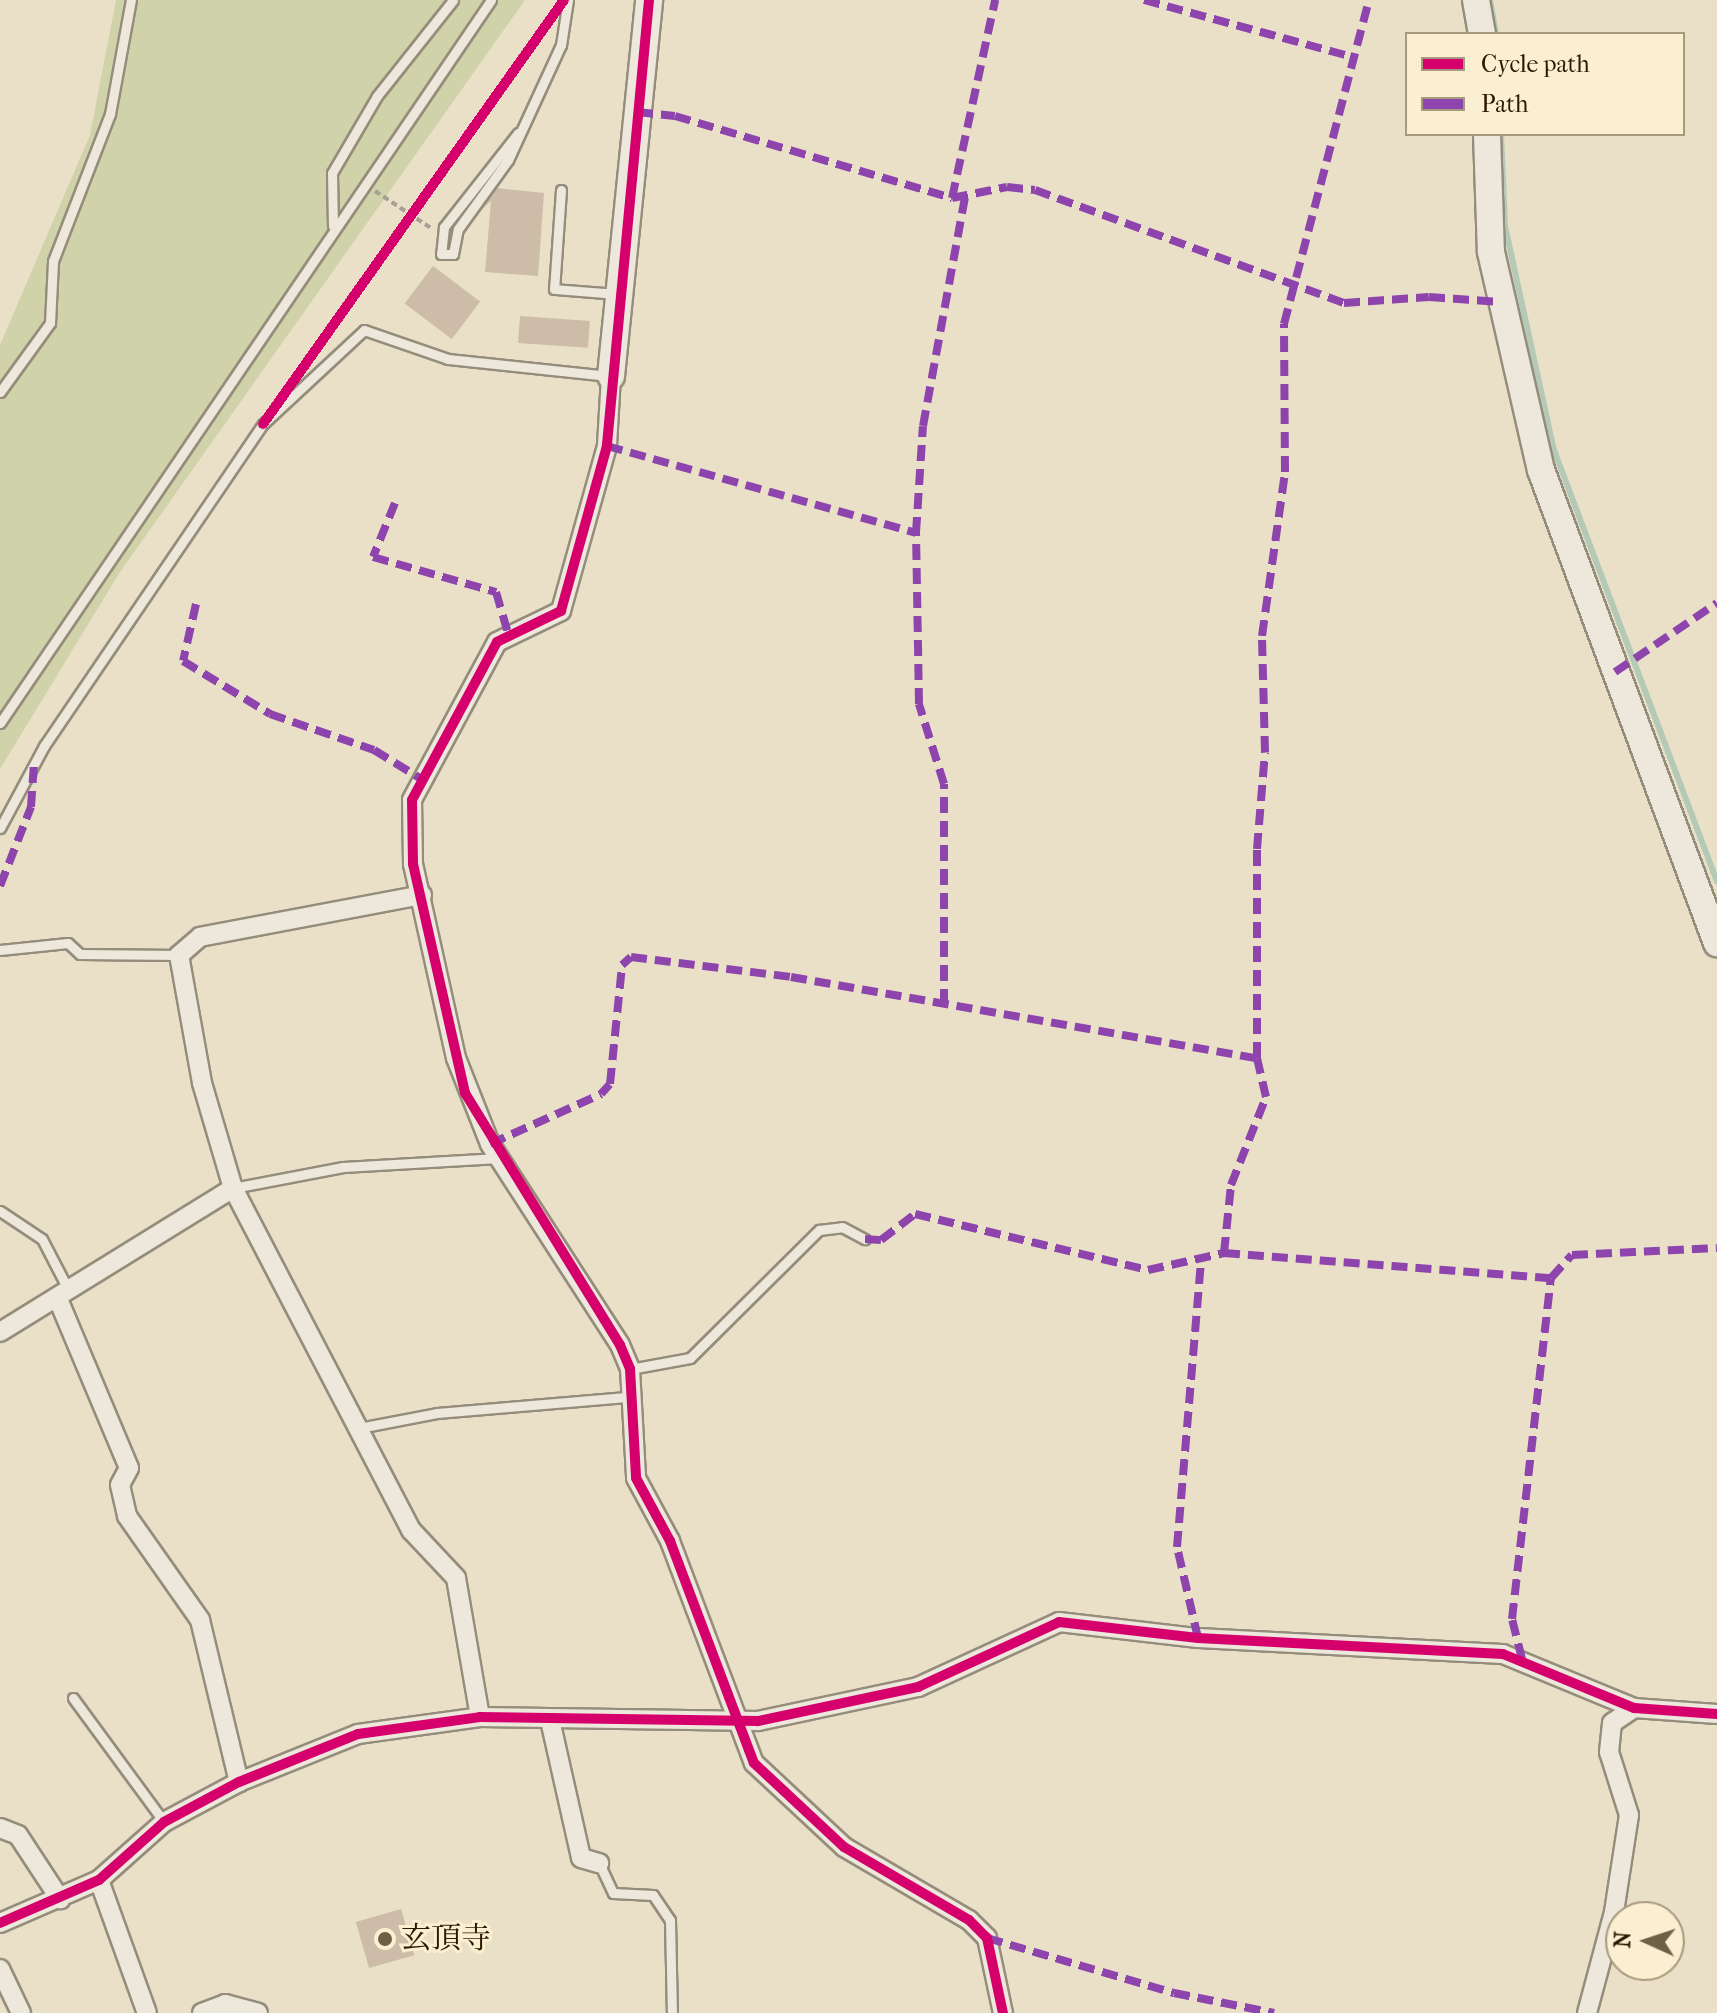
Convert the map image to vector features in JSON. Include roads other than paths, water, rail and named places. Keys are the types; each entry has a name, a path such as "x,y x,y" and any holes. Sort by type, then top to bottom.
{"street":[{"path":"649,0 611,376 607,446 561,611 497,642 412,800 422,895 465,1093 499,1158 630,1369 629,1397 636,1478 670,1541 754,1763 813,1824 952,1906 987,1938 1003,2013"},
{"path":"1476,0 1482,32"},
{"path":"1487,136 1491,252 1533,444 1717,943"},
{"path":"422,895 200,937 179,955 202,1083 233,1188 355,1429 411,1530 456,1578 480,1717"},
{"path":"0,1332 64,1296 233,1188"},
{"path":"64,1296 129,1468 120,1485 127,1516 200,1620 239,1782"},
{"path":"0,1923 99,1880 164,1822 239,1782 358,1734 480,1717 736,1721 918,1687 1059,1622 1198,1638 1503,1654 1634,1708 1717,1714"},
{"path":"1587,2013 1614,1912 1629,1815 1609,1752 1612,1723 1634,1708"},
{"path":"550,1720 581,1858 599,1863"},
{"path":"0,1828 18,1835 60,1899"},
{"path":"99,1880 147,2013"},
{"path":"0,1969 21,2013"},
{"path":"202,2013 225,2004 258,2013"}],"lane":[{"path":"0,392 50,323 53,261 110,114 131,0"},
{"path":"333,226 332,173 377,96 453,0"},
{"path":"0,723 333,226 491,0"},
{"path":"518,133 440,234 441,254 453,254 458,229 504,169 561,45 568,0"},
{"path":"561,190 554,289 619,294"},
{"path":"0,828 44,746 263,424 364,330 448,359 611,376"},
{"path":"0,950 68,943 80,954 179,955"},
{"path":"233,1188 343,1167 499,1158"},
{"path":"0,1211 42,1239 64,1296"},
{"path":"630,1369 690,1358 825,1227 865,1239"},
{"path":"355,1429 437,1413 629,1397"},
{"path":"73,1698 164,1822"},
{"path":"599,1863 613,1893 653,1895 670,1920 672,2013"}],"waterway":[{"path":"1490,0 1496,32"},
{"path":"1501,136 1505,226 1554,450 1717,881"}],"place":[{"name":"玄頂寺","path":"385,1939"}]}
